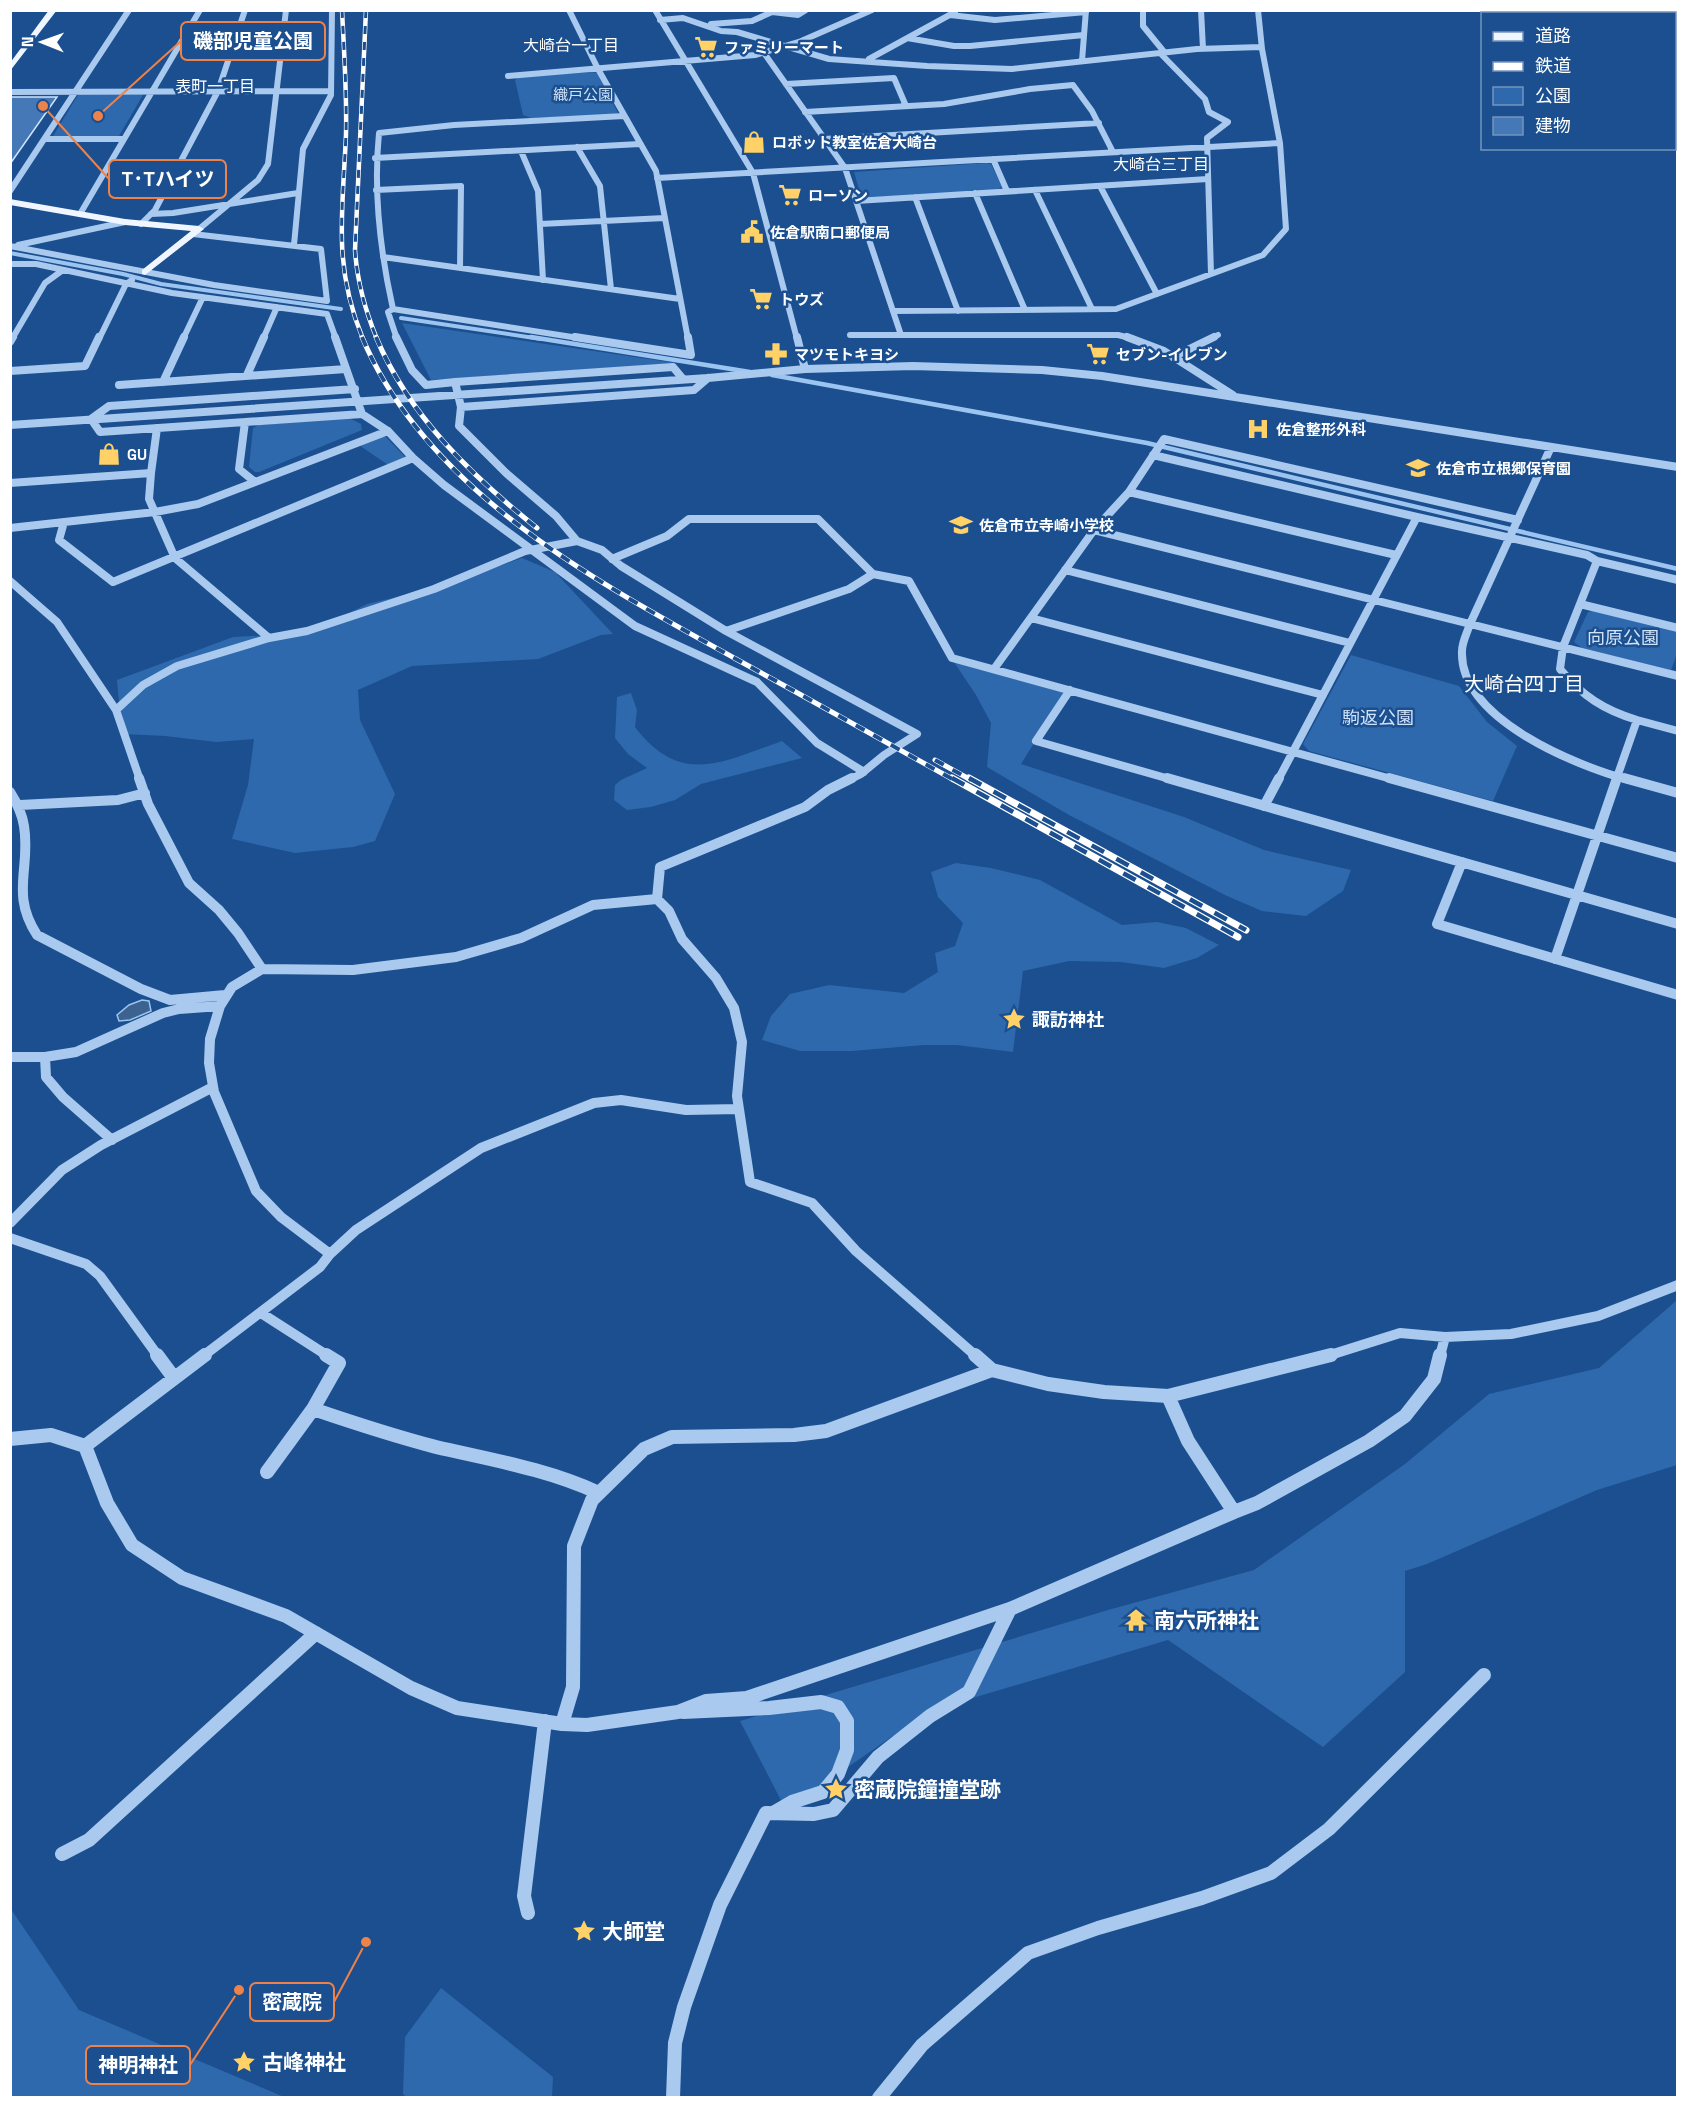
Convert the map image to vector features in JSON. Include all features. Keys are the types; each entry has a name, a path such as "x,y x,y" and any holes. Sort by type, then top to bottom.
{"main road":[{"path":"10,69 53,10"},
{"path":"10,202 125,222 196,231"},
{"path":"145,272 196,231"}],"street":[{"path":"10,191 129,10"},
{"path":"80,214 200,10"},
{"path":"141,224 151,214 219,91 245,10"},
{"path":"196,231 258,180 268,164 286,10"},
{"path":"294,245 303,148 327,105 331,91 332,10"},
{"path":"569,10 598,69 656,171 691,355 393,309 388,312 401,351 419,380 426,385 673,367 683,379"},
{"path":"655,10 753,173 805,369"},
{"path":"704,25 752,21 778,12 798,15 806,10"},
{"path":"868,60 958,10"},
{"path":"1143,10 1143,26 1163,53 1204,99 1209,112 1228,122 1212,131 1207,138 1211,274"},
{"path":"1201,10 1203,49"},
{"path":"893,311 1116,309 1263,255 1286,230 1280,143 1262,47 1258,10"},
{"path":"508,76 686,62 764,53 854,20 870,11"},
{"path":"950,15 995,20 1086,11 1082,61"},
{"path":"660,20 683,18 829,59 927,66 1012,69 1203,49 1262,47"},
{"path":"907,38 962,46 1084,35"},
{"path":"764,53 845,168 901,335"},
{"path":"786,84 894,78 906,106"},
{"path":"806,112 944,104 1030,89 1073,86 1099,123 1113,152"},
{"path":"10,92 331,91"},
{"path":"393,309 384,272 376,190 375,158 379,133 454,125 624,116"},
{"path":"824,138 1099,123"},
{"path":"45,139 124,139"},
{"path":"657,178 1280,143"},
{"path":"375,158 640,144"},
{"path":"577,147 600,186 611,290"},
{"path":"521,151 538,191 543,280"},
{"path":"993,159 1007,191"},
{"path":"856,201 1208,179"},
{"path":"376,190 461,186 460,268"},
{"path":"1100,186 1157,294"},
{"path":"1035,190 1092,309"},
{"path":"151,214 298,193"},
{"path":"975,194 1024,310"},
{"path":"915,197 958,311"},
{"path":"540,224 664,218"},
{"path":"11,246 125,222"},
{"path":"11,246 214,285 327,301 321,249 196,231"},
{"path":"383,257 680,299"},
{"path":"10,264 36,264 126,284 327,314 362,414"},
{"path":"10,342 45,283 63,270"},
{"path":"10,371 85,366 126,284 145,272"},
{"path":"163,381 203,297"},
{"path":"247,375 277,307"},
{"path":"850,335 1118,335 1140,339 1237,397"},
{"path":"1173,357 1218,335"},
{"path":"10,425 708,378 805,369 1001,367 1102,376 1677,467"},
{"path":"119,385 346,369"},
{"path":"461,407 694,390 708,378"},
{"path":"455,382 461,407 459,426 506,473 556,516 577,541 602,550 612,559 726,632 916,734 884,755 864,772 828,790 806,807 660,867 657,900"},
{"path":"91,419 109,406 355,389"},
{"path":"91,419 100,432 362,414 388,431 413,458 444,485 599,598 634,627 757,682 817,744 864,772"},
{"path":"245,422 239,469 255,482"},
{"path":"157,429 150,473 149,499 175,558 269,638"},
{"path":"10,528 155,512 198,504 388,431"},
{"path":"994,669 1094,530 1129,492 1164,439 1518,520"},
{"path":"1551,447 1470,624 1462,650 1466,672 1491,710 1544,748 1593,770 1677,793"},
{"path":"1153,454 1587,555 1598,561 1677,580"},
{"path":"64,522 59,540 113,582 413,458"},
{"path":"10,483 150,473"},
{"path":"1129,492 1396,555"},
{"path":"1264,806 1417,517"},
{"path":"612,559 667,536 689,519 818,519 873,574 909,581 952,658 1677,858"},
{"path":"1094,530 1677,676"},
{"path":"116,710 143,685 177,666 269,638 307,632 434,589 525,552 577,541"},
{"path":"1598,561 1563,647 1560,669 1577,691 1595,704 1637,720 1677,731"},
{"path":"1065,570 1350,643"},
{"path":"726,632 849,589 873,574"},
{"path":"10,581 57,622 116,710 148,804 189,883 219,910 238,933 262,969"},
{"path":"1580,604 1677,628"},
{"path":"1031,618 1323,695"},
{"path":"1070,690 1036,741 1677,924"},
{"path":"1555,959 1637,720"},
{"path":"10,792 20,805 24,850 18,895 19,909 28,927 37,935 132,984 170,1000 225,995"},
{"path":"20,805 118,800 145,793"},
{"path":"1462,862 1437,924 1677,995"},
{"path":"330,1254 282,1218 255,1190 213,1087 208,1059 213,1026 225,995 249,974 262,969 353,970 456,957 521,938 593,905 618,901 657,900 669,911 682,939 716,978 734,1008 742,1042 738,1109 750,1182 812,1203 856,1251 992,1370 1048,1384 1104,1392 1168,1396 1324,1357 1400,1333 1444,1338 1511,1334 1598,1316 1677,1285"},
{"path":"10,1057 45,1057 76,1052 163,1012 220,1006"},
{"path":"45,1057 46,1077 63,1097 112,1140"},
{"path":"10,1222 62,1170 112,1140 213,1087"},
{"path":"85,1446 320,1267 330,1254 356,1230 481,1148 594,1103 621,1100 686,1110 738,1109"},
{"path":"10,1238 86,1264 100,1276 174,1378"},
{"path":"261,1313 339,1363 313,1409 267,1472"},
{"path":"678,1712 706,1701 747,1698 1010,1610 1257,1503 1369,1441 1405,1416 1434,1379 1444,1338"},
{"path":"562,1724 573,1687 574,1546 592,1500 645,1449 672,1437 794,1435 826,1431 992,1370"},
{"path":"1168,1396 1188,1441 1234,1512"},
{"path":"313,1409 414,1442 532,1467 579,1482 599,1493"},
{"path":"10,1439 51,1435 85,1446"},
{"path":"85,1446 107,1503 132,1545 182,1578 286,1616 411,1688 457,1708 545,1722 587,1725 678,1712 769,1708 821,1702 838,1707 847,1721 847,1750 838,1774 823,1792 792,1802 773,1813"},
{"path":"673,2097 675,2043 684,2007 725,1895 754,1831 766,1813 814,1814 833,1810 878,1757 930,1716 969,1692 1010,1610"},
{"path":"62,1854 89,1840 316,1633"},
{"path":"879,2097 922,2045 1028,1953 1098,1928 1202,1898 1271,1873 1329,1829 1484,1675"},
{"path":"528,1913 524,1896 545,1722"}],"green space":[{"name":"織戸公園","path":"597,73 618,113 531,118 523,115 515,80 519,77"},
{"path":"83,93 140,93 143,95 119,136 111,138 53,136 78,95"},
{"path":"991,164 1002,187 994,191 865,198 861,196 854,172"},
{"path":"402,323 676,363 431,380"},
{"path":"349,418 361,424 362,430 259,472 249,467 253,428 259,425"},
{"path":"386,437 405,459 388,465 359,445"},
{"path":"522,558 555,572 613,634 601,635 538,659 412,666 358,690 360,720 395,794 375,841 353,847 295,853 232,839 248,785 254,739 216,742 122,734 117,680 233,637 309,633 367,604 439,587"},
{"name":"向原公園","path":"1595,610 1677,631 1677,654 1671,670 1582,648 1574,642 1588,612"},
{"name":"駒返公園","path":"1351,655 1459,686 1487,722 1517,746 1493,801 1309,751 1303,744"},
{"path":"954,662 1065,693 1021,764 1184,817 1264,850 1351,870 1343,891 1306,916 1262,911 1227,896 1069,815 987,767 991,723"},
{"path":"631,693 637,710 635,727 652,746 669,757 686,763 721,762 782,741 802,758 701,784 675,800 651,807 627,810 614,800 615,785 647,768 628,754 615,738 617,697"},
{"path":"956,863 991,868 1040,880 1122,925 1157,922 1186,928 1219,945 1197,958 1164,968 1121,962 1069,961 1023,971 1013,1052 957,1045 924,1045 852,1051 800,1051 762,1040 771,1016 790,994 829,985 904,993 938,972 935,953 955,946 963,923 938,897 931,872"},
{"path":"1677,1300 1677,1465 1597,1490 1427,1564 1405,1571 1405,1672 1323,1747 1168,1640 929,1711 786,1810 740,1721 1108,1610 1254,1570 1405,1464 1489,1394 1599,1368"},
{"path":"11,1909 79,2010 284,2097 11,2097"},
{"path":"441,1988 553,2077 552,2097 406,2097 403,2094 405,2037"}],"shaded area":[{"path":"142,1000 149,1001 151,1011 130,1020 119,1021 117,1015 129,1005"}],"building":[{"path":"10,97 57,97 10,164"}],"waterway":[{"path":"10,253 123,274 161,284 341,309"},
{"path":"401,318 541,339"},
{"path":"531,337 750,372"},
{"path":"772,375 1147,443 1678,569"}],"railway":[{"path":"342,10 346,119 342,213 343,261 353,312 363,339"},
{"path":"366,10 355,250 362,295 377,339"},
{"path":"376,337 406,393 445,443 466,466 537,528"},
{"path":"363,339 391,392 428,442 472,487 521,527 628,598 954,780"},
{"path":"935,760 971,780"},
{"path":"952,778 1238,937"},
{"path":"969,778 1246,930"}],"place":[{"name":"ファミリーマート","path":"706,47"},
{"name":"T･Tハイツ","path":"43,106"},
{"name":"磯部児童公園","path":"98,116"},
{"name":"ロボット教室佐倉大崎台","path":"754,142"},
{"name":"ローソン","path":"790,195"},
{"name":"佐倉駅南口郵便局","path":"752,232"},
{"name":"トウズ","path":"761,299"},
{"name":"マツモトキヨシ","path":"776,354"},
{"name":"セブン-イレブン","path":"1098,354"},
{"name":"佐倉整形外科","path":"1258,429"},
{"name":"GU","path":"109,454"},
{"name":"佐倉市立根郷保育園","path":"1418,468"},
{"name":"佐倉市立寺崎小学校","path":"961,525"},
{"name":"諏訪神社","path":"1014,1019"},
{"name":"南六所神社","path":"1136,1620"},
{"name":"密蔵院鐘撞堂跡","path":"836,1789"},
{"name":"大師堂","path":"584,1931"},
{"name":"密蔵院","path":"366,1942"},
{"name":"神明神社","path":"239,1990"},
{"name":"古峰神社","path":"244,2062"}],"district":[{"name":"大崎台一丁目","path":"571,45"},
{"name":"表町一丁目","path":"215,86"},
{"name":"大崎台三丁目","path":"1161,164"},
{"name":"大崎台四丁目","path":"1524,684"}]}
